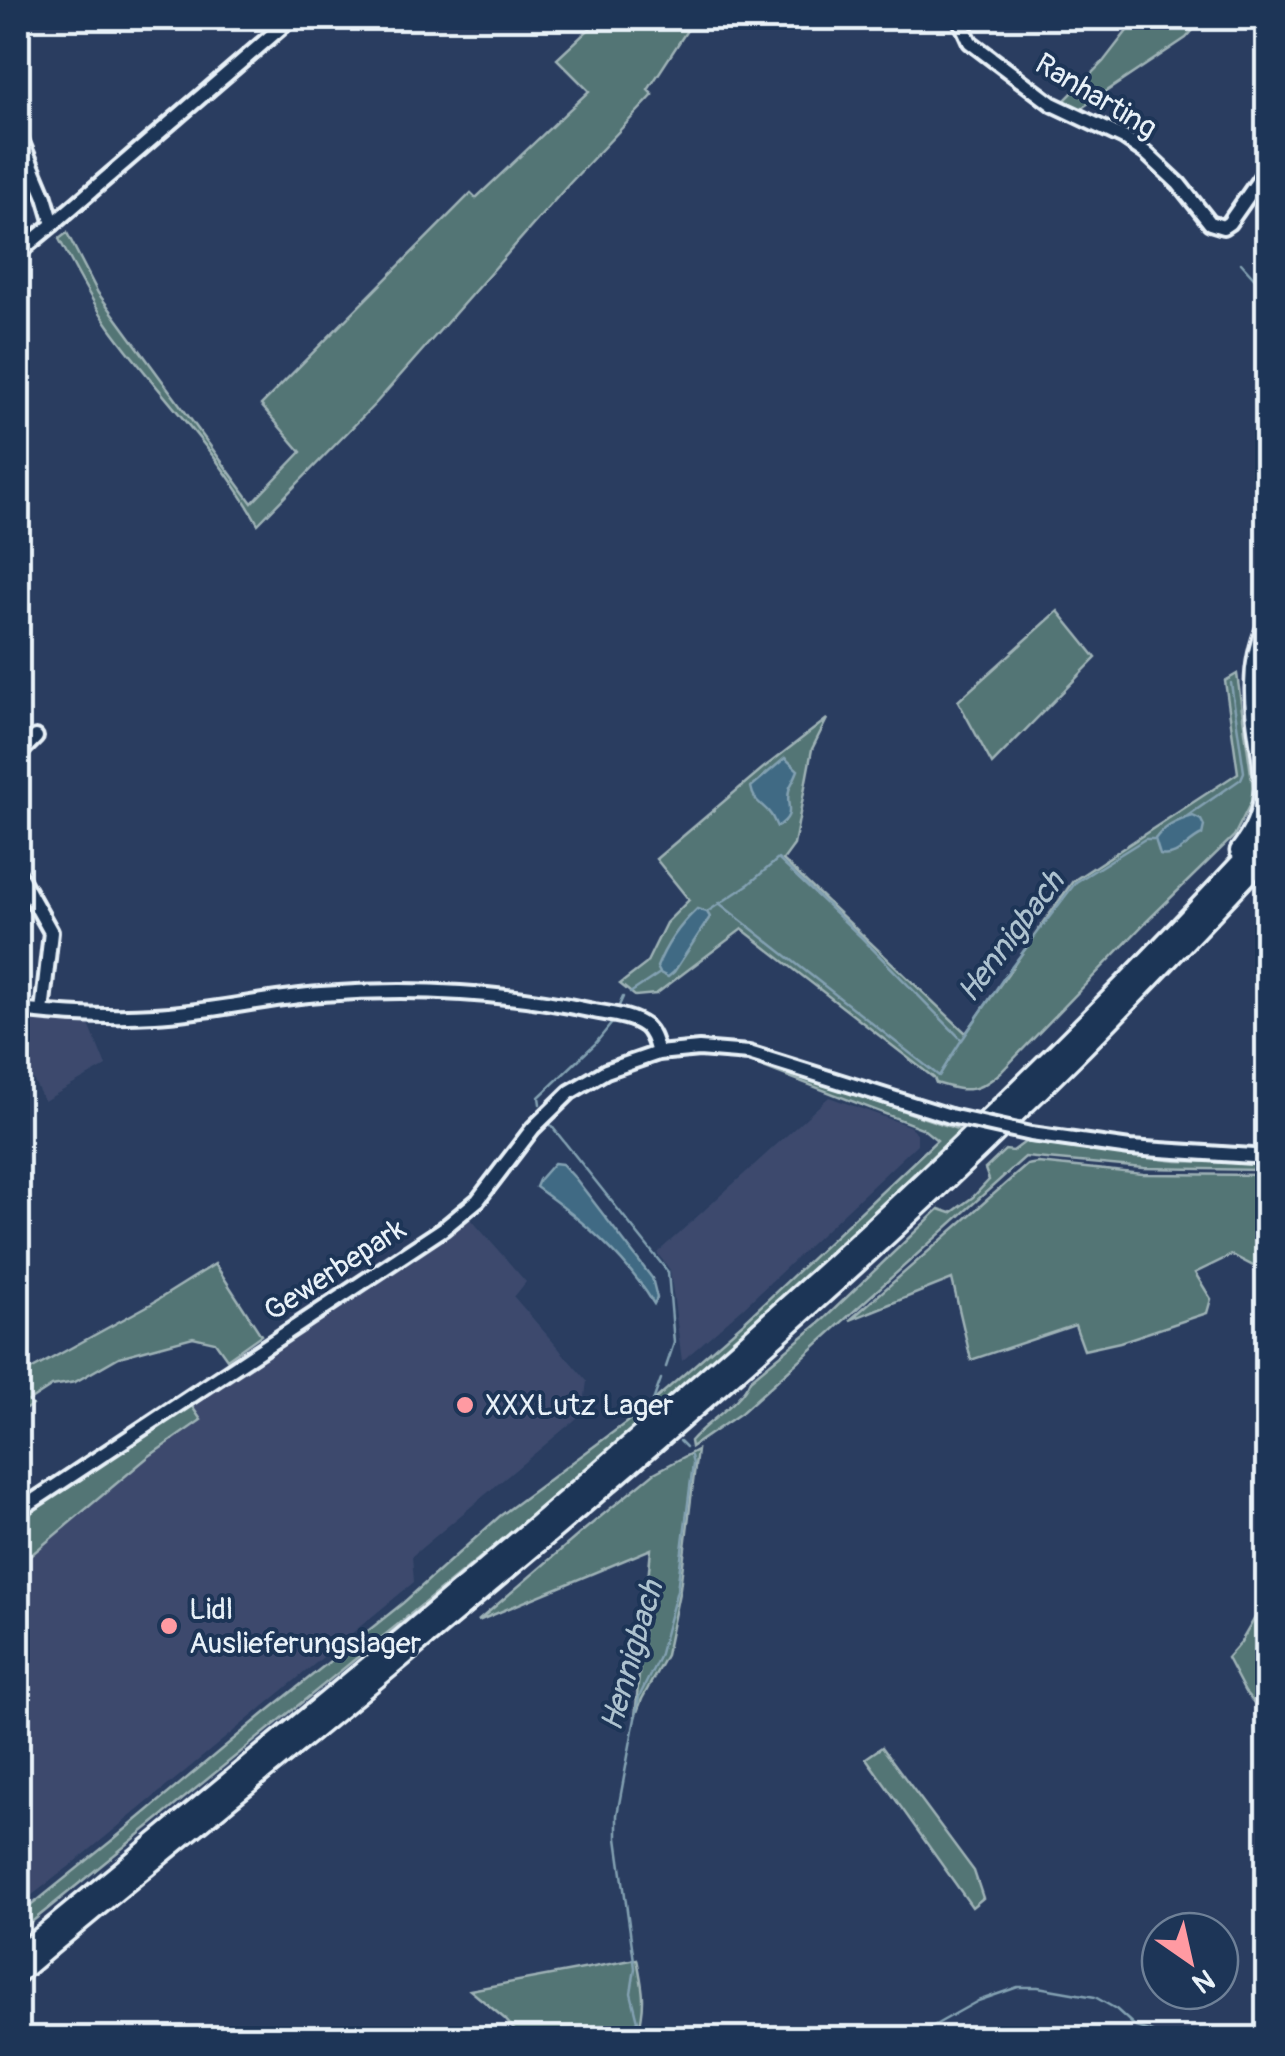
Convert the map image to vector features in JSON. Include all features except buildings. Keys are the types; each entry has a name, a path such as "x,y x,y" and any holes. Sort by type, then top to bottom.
{"highway":[{"path":"1222,883 1230,862 1248,840 1264,800 1266,773 1255,688 1258,648 1268,625"},
{"path":"18,1956 480,1574 742,1348 988,1120 1116,993 1268,832"},
{"path":"18,1973 429,1634 718,1387 1004,1124 1136,993 1268,853"}],"street":[{"path":"18,253 292,18"},
{"name":"Ranharting","path":"960,18 970,42 1052,104 1146,152 1216,225 1222,226 1235,216 1268,166"},
{"path":"18,133 53,224"},
{"path":"18,755 36,737"},
{"path":"18,872 51,932 42,1012"},
{"path":"18,1010 112,1016 181,1013 349,992 482,994 552,1002 633,1020 650,1030 658,1053"},
{"name":"Gewerbepark","path":"18,1511 443,1229 478,1200 532,1128 570,1092 606,1072 658,1053 699,1049 749,1053 950,1116 1031,1134 1130,1148 1268,1156"}],"shaded area":[{"path":"785,758 798,770 788,794 789,813 777,827 751,787"},
{"path":"1193,816 1204,826 1202,835 1177,852 1160,855 1155,839 1159,834"},
{"path":"697,909 710,917 674,972 668,977 660,973 657,967 674,936"},
{"path":"18,1015 88,1022 106,1066 44,1101 18,1050"},
{"path":"829,1097 909,1126 917,1133 917,1144 682,1361 670,1270 657,1253"},
{"path":"554,1163 562,1164 576,1179 652,1278 657,1298 654,1304 630,1270 601,1240 536,1187"},
{"path":"469,1217 526,1282 514,1297 587,1381 583,1413 412,1556 414,1582 18,1906 18,1525 323,1316 433,1247"}],"green space":[{"path":"601,18 695,18 648,90 653,95 376,403 258,524 225,472 109,326 59,239 67,233 98,293 252,503 301,452 261,405 471,193 476,198 589,91 557,59"},
{"path":"1137,18 1202,20 1186,38 1074,113 1060,105 1103,62"},
{"path":"1058,611 1096,658 992,764 958,701"},
{"path":"1237,674 1253,788 1251,802 1234,836 985,1084 963,1089 936,1083 742,929 656,994 635,996 620,984 646,964 666,923 689,900 656,859 827,719 812,749 794,845 783,860 966,1033 1073,881 1238,773 1225,681"},
{"path":"754,1060 960,1130 753,1327 503,1539 18,1933 18,1916 403,1603 500,1516 643,1410 745,1321 937,1140 922,1128 753,1063"},
{"path":"1025,1142 1176,1161 1264,1163 1267,1168 1144,1168 1025,1157 741,1413 691,1447 690,1441 739,1396 750,1380 824,1319 939,1209 951,1213 973,1197 989,1180 985,1169 1005,1150 1013,1151"},
{"path":"1027,1165 1143,1174 1267,1175 1267,1269 1263,1271 1232,1255 1195,1273 1211,1299 1207,1313 1084,1350 1075,1325 971,1360 952,1279 850,1320"},
{"path":"215,1264 261,1335 227,1359 215,1342 193,1337 119,1357 75,1382 52,1386 29,1401 32,1405 18,1414 18,1377"},
{"path":"191,1405 201,1420 148,1457 18,1566 18,1519"},
{"path":"697,1450 680,1588 666,1655 635,1717 651,1549 478,1621 654,1473"},
{"path":"1267,1597 1267,1718 1245,1692 1227,1658"},
{"path":"882,1747 974,1871 983,1898 972,1907 866,1758"},
{"path":"637,1959 643,1998 637,2038 521,2038 470,1990"}],"waterway":[{"path":"1241,263 1268,293"},
{"name":"Hennigbach","path":"1183,819 1241,779 1244,772 1231,683"},
{"name":"Hennigbach","path":"707,912 778,859 962,1040 1076,882 1145,839 1155,839"},
{"name":"Hennigbach","path":"719,903 939,1076 961,1041"},
{"name":"Hennigbach","path":"630,993 660,973"},
{"name":"Hennigbach","path":"618,1008 623,997"},
{"name":"Hennigbach","path":"540,1104 539,1097 612,1023"},
{"name":"Hennigbach","path":"550,1124 668,1272 674,1343 666,1367"},
{"name":"Hennigbach","path":"653,1407 661,1379"},
{"name":"Hennigbach","path":"680,1441 686,1447"},
{"name":"Hennigbach","path":"618,2038 638,2021 631,1993 635,1968 617,1815 639,1697 659,1657 677,1590 691,1456"},
{"path":"912,2038 978,2001 1018,1987 1095,1997 1136,2027 1160,2038"}],"place":[{"name":"XXXLutz Lager","path":"465,1405"},
{"name":"Lidl Auslieferungslager","path":"169,1626"}]}
